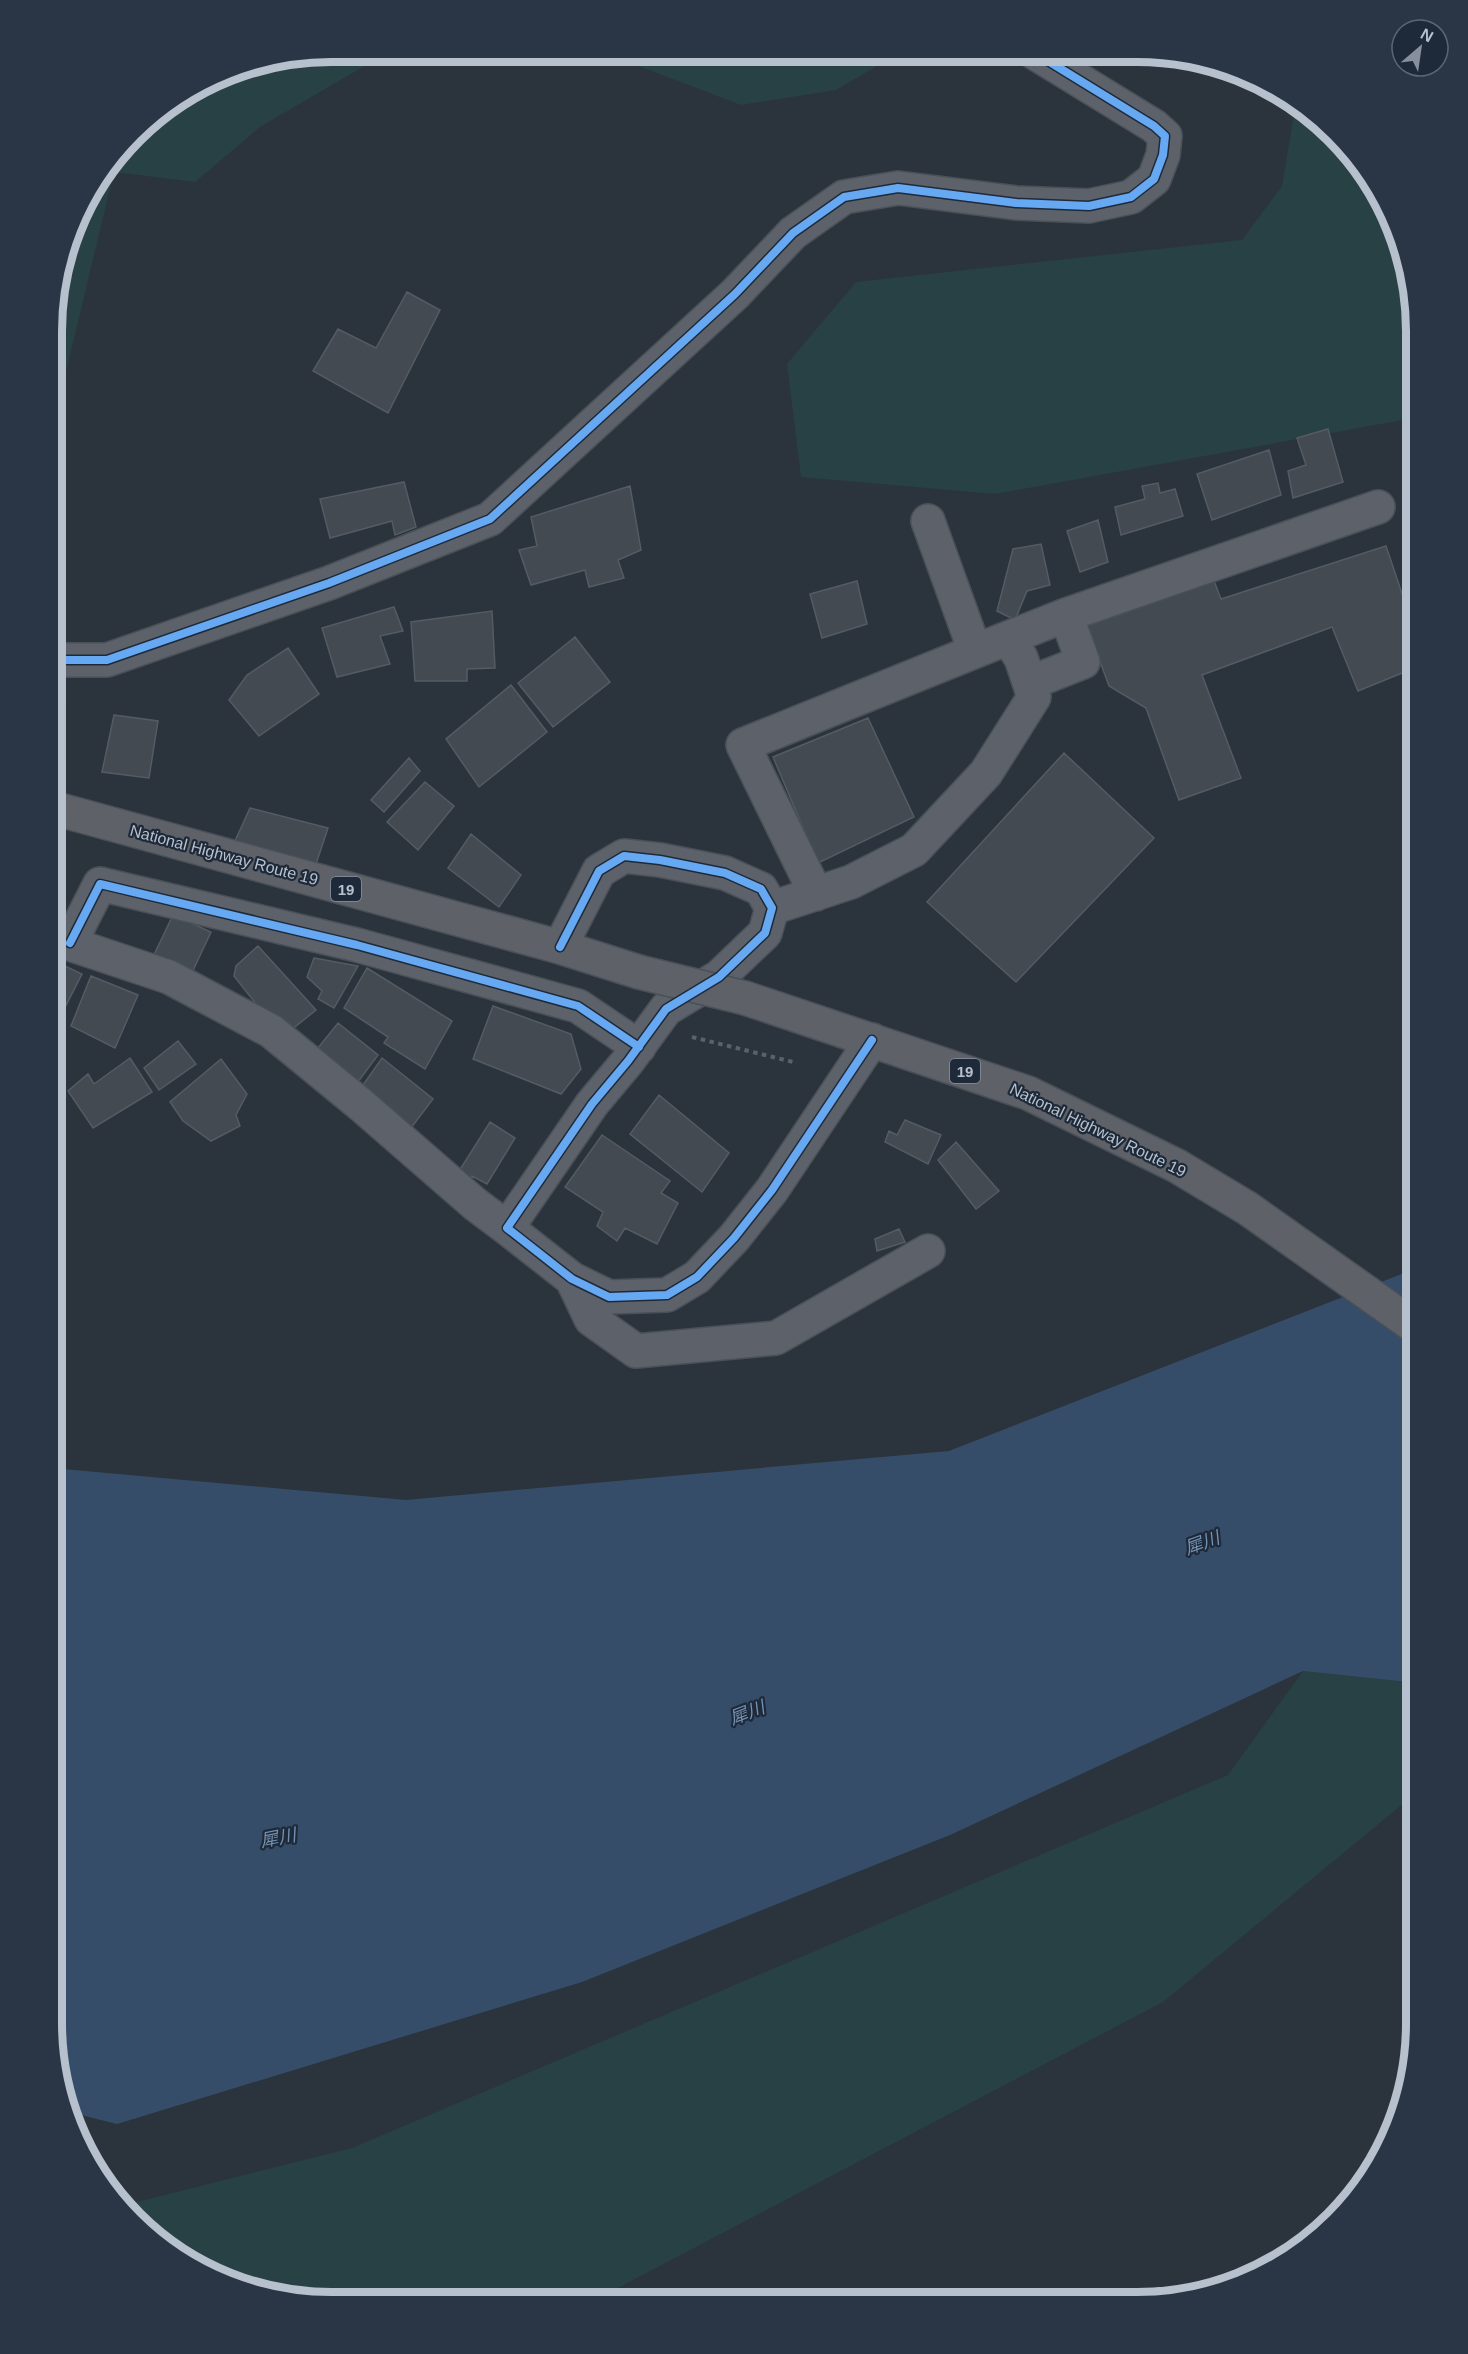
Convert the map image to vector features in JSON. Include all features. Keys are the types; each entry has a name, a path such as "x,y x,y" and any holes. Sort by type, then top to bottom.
{"highway":[{"name":"National Highway Route 19","path":"62,810 560,947 639,972 745,999 1028,1093 1177,1166 1247,1208 1406,1320"}],"street":[{"path":"62,660 107,660 329,583 490,519 735,294 793,233 844,197 898,188 1016,203 1089,206 1131,197 1154,180 1163,155 1165,136 1154,126 1050,62"},
{"path":"816,894 743,746 1066,615 1378,507"},
{"path":"928,521 975,651"},
{"path":"1030,683 1083,662 1066,615"},
{"path":"772,908 851,882 914,850 986,773 1034,697 1021,658 1008,638"},
{"path":"507,1228 592,1104 666,1009 719,977 765,933 772,908 761,889 725,873 660,860 624,856 599,871 560,947"},
{"path":"62,939 99,884 357,945 578,1006 646,1037"},
{"path":"62,940 169,977 271,1031 476,1204 572,1279 609,1297 667,1295 698,1277 734,1238 772,1190 872,1040"},
{"path":"572,1279 591,1319 636,1351 776,1338 928,1251"}],"path":[{"path":"646,1037 797,1063"}],"green space":[{"path":"313,62 371,62 260,127 195,182 114,172 62,388 62,313 67,278 76,244 89,212 107,181 128,153 140,140 181,107 212,89 244,76 278,67"},
{"path":"628,62 884,62 836,90 741,105"},
{"path":"1294,112 1328,140 1351,167 1379,212 1392,244 1401,278 1406,313 1406,419 995,494 801,477 787,364 856,282 1242,240 1282,186"},
{"path":"1303,1671 1406,1682 1406,1801 1163,2002 610,2292 313,2292 278,2287 228,2272 196,2256 153,2226 130,2204 352,2148 1228,1775"}],"water":[{"name":"犀川","path":"1406,1272 1406,1682 1303,1671 950,1835 582,1982 117,2124 78,2114 67,2076 62,2041 62,1469 406,1500 949,1451"}],"building":[{"path":"407,292 440,310 388,413 313,371 338,329 376,348"},
{"path":"1328,429 1343,482 1293,498 1288,471 1306,465 1297,438"},
{"path":"1269,450 1281,495 1212,520 1197,474"},
{"path":"404,482 416,527 395,535 392,521 330,538 320,499"},
{"path":"1158,483 1160,493 1175,489 1183,516 1121,535 1115,507 1145,499 1142,486"},
{"path":"630,486 641,550 618,560 624,578 589,587 585,570 531,585 519,550 537,546 531,517"},
{"path":"1098,520 1108,562 1080,572 1067,531"},
{"path":"1041,544 1050,585 1027,591 1015,620 997,611 1013,549"},
{"path":"1386,546 1406,605 1406,671 1358,691 1332,627 1202,675 1241,778 1179,800 1146,708 1109,686 1087,626 1214,581 1221,599"},
{"path":"857,581 867,624 822,638 810,594"},
{"path":"394,607 403,631 380,636 390,664 337,677 322,628"},
{"path":"492,611 495,668 467,669 467,681 415,681 411,622"},
{"path":"575,637 610,682 553,727 518,683"},
{"path":"288,648 319,694 259,736 229,700 247,675"},
{"path":"511,685 547,732 479,787 446,739"},
{"path":"114,715 158,721 149,778 102,772"},
{"path":"868,718 914,817 818,863 773,757"},
{"path":"1064,753 1154,838 1016,982 927,902"},
{"path":"409,758 420,771 384,812 371,800"},
{"path":"425,782 454,806 418,850 387,822"},
{"path":"250,808 328,828 316,864 235,841"},
{"path":"471,834 521,875 499,907 448,868"},
{"path":"173,915 211,932 189,979 151,961"},
{"path":"258,946 316,1010 290,1031 275,1028 234,976 236,966"},
{"path":"314,958 358,966 334,1008 318,999 322,991 307,977"},
{"path":"62,965 82,974 62,1013"},
{"path":"367,968 452,1021 425,1069 384,1043 388,1037 344,1008"},
{"path":"91,976 138,995 115,1048 71,1026"},
{"path":"493,1006 571,1034 581,1069 561,1094 473,1059"},
{"path":"338,1023 378,1055 355,1086 314,1053"},
{"path":"178,1041 196,1064 159,1090 144,1068"},
{"path":"130,1058 152,1092 93,1128 68,1091 88,1074 94,1084"},
{"path":"382,1058 433,1099 408,1132 358,1092"},
{"path":"221,1059 247,1094 236,1115 240,1126 211,1141 183,1121 170,1102"},
{"path":"659,1095 729,1153 702,1192 630,1134"},
{"path":"905,1120 941,1135 928,1164 885,1142 889,1131 897,1135"},
{"path":"490,1122 515,1138 487,1184 472,1176 465,1186 454,1179"},
{"path":"602,1135 670,1181 661,1193 678,1203 657,1244 625,1228 617,1241 597,1226 603,1212 565,1187"},
{"path":"956,1142 999,1191 976,1209 938,1160"},
{"path":"899,1229 905,1242 877,1251 875,1239"}],"cycle path":[{"path":"62,660 107,660 329,583 490,519 735,294 793,233 844,197 898,188 1016,203 1089,206 1131,197 1154,179 1163,155 1165,136 1154,126 1050,62"},
{"path":"560,947 599,871 624,856 660,860 725,873 761,889 772,908 765,933 719,977 666,1009 628,1061 592,1104 507,1228 572,1279 609,1297 667,1295 697,1277 734,1238 772,1190 872,1040"},
{"path":"70,943 100,884 357,945 578,1006 639,1047"}]}
